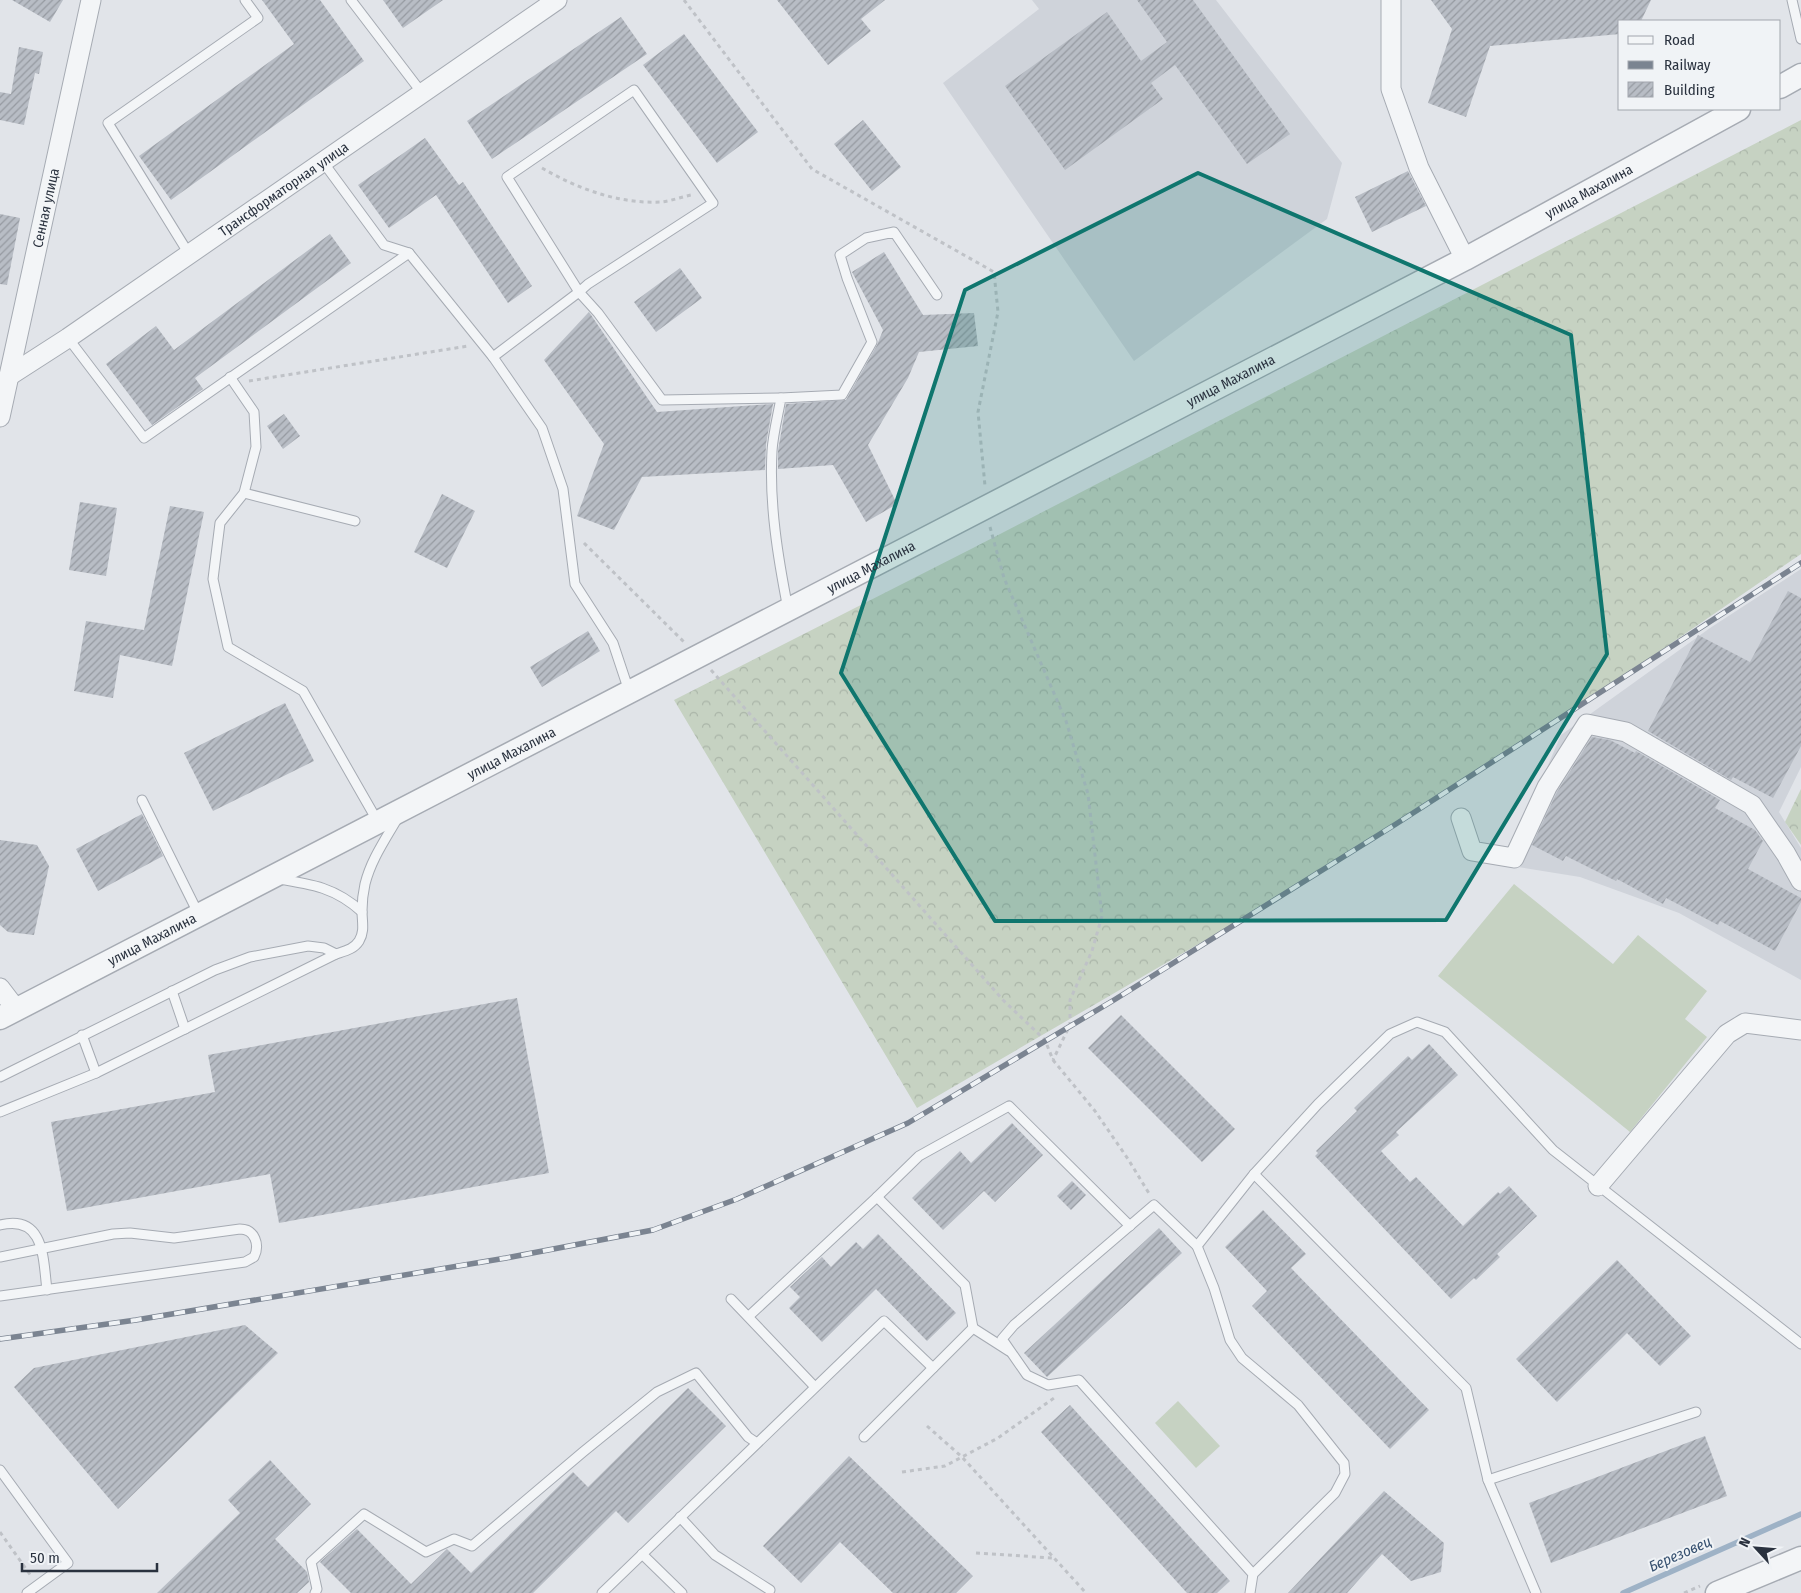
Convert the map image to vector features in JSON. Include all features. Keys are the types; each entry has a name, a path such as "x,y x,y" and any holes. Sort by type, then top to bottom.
{"street":[{"name":"Сенная улица","path":"0,417 4,375 91,0"},
{"name":"Трансформаторная улица","path":"4,375 68,338 557,0"},
{"path":"1391,0 1391,88 1419,168 1465,259"},
{"path":"1781,86 1801,75"},
{"name":"улица Махалина","path":"8,1014 1465,259 1737,110"},
{"path":"1461,818 1472,851 1514,858 1547,788 1587,724 1626,732 1752,805 1786,854 1801,881"},
{"path":"0,988 8,1014"},
{"path":"1598,1186 1727,1034 1745,1023 1801,1030"},
{"path":"1717,1593 1801,1558"}],"lane":[{"path":"190,254 108,123 258,18 245,0"},
{"path":"351,0 422,93"},
{"path":"1792,0 1801,39"},
{"path":"493,357 578,292 588,284 713,203 634,90 508,177 578,292 598,313 662,400 842,395 872,342 840,256 866,238 894,232 937,295"},
{"path":"323,162 384,245 409,253 493,357 542,428 563,489 576,584 613,643 630,692"},
{"path":"68,338 144,438 232,381 409,253"},
{"path":"232,381 254,412 256,447 244,493 220,523 213,579 228,648 303,691 378,823"},
{"path":"781,398 772,449 771,479 779,562 788,609"},
{"path":"244,493 355,521"},
{"path":"142,800 199,916"},
{"path":"0,1112 96,1072 336,954 353,948 359,941 364,924 362,912 364,886 370,866 403,810"},
{"path":"272,878 314,885 335,893 362,912"},
{"path":"0,1077 215,970 250,957 316,946 336,954"},
{"path":"172,991 185,1029"},
{"path":"1197,1246 1254,1174 1318,1104 1390,1034 1417,1022 1445,1032 1554,1150 1801,1344"},
{"path":"82,1035 96,1072"},
{"path":"749,1316 877,1198 919,1156 1009,1106 1130,1226"},
{"path":"1254,1174 1466,1388 1488,1480 1536,1593"},
{"path":"877,1198 965,1285 973,1328 1011,1353"},
{"path":"1250,1593 1254,1574 1335,1493 1345,1474 1344,1463 1298,1405 1242,1358 1230,1340 1214,1288 1197,1246 1154,1205 1014,1326 1002,1339 1026,1375 1048,1385 1079,1380 1254,1574"},
{"path":"0,1225 9,1223 26,1226 38,1236 42,1249 48,1290"},
{"path":"0,1257 113,1234 130,1233 174,1238 240,1229 250,1231 256,1240 256,1253 250,1261 0,1296"},
{"path":"731,1299 815,1387"},
{"path":"602,1593 884,1321 933,1368"},
{"path":"864,1437 973,1328"},
{"path":"315,1593 317,1588 311,1562 364,1514 426,1552 454,1539 472,1546 657,1392 696,1373 748,1437 757,1443"},
{"path":"1488,1480 1696,1412"},
{"path":"0,1470 68,1563 27,1593"},
{"path":"680,1517 715,1555 770,1592"},
{"path":"642,1554 682,1593"}],"path":[{"path":"531,161 578,186 605,196 626,200 662,202 693,194 707,194"},
{"path":"232,381 482,344"},
{"path":"987,506 989,524 1004,578 1066,721 1088,794 1102,916 1092,951 1070,1000 1070,1025 1053,1060"},
{"path":"568,525 592,553 698,656 1003,1000 1045,1040 1053,1060 1095,1111 1128,1159 1154,1205"},
{"path":"902,1472 946,1466 998,1438 1079,1380"},
{"path":"927,1426 962,1457 1086,1593"},
{"path":"0,1532 37,1585"},
{"path":"976,1553 1054,1558"}],"highlighted area":[{"path":"1198,173 1571,335 1607,654 1446,920 995,921 841,673 965,290"}],"shaded area":[{"path":"1032,0 1216,0 1342,163 1327,219 1134,361 943,83 1039,9"},
{"path":"1801,569 1801,767 1779,812 1801,848 1801,980 1679,913 1580,877 1505,865 1561,735 1710,628"}],"green space":[{"path":"1801,120 1801,554 1593,697 1300,885 917,1108 674,700 973,548"},
{"path":"1801,789 1801,845 1785,822"},
{"path":"1514,884 1613,964 1638,935 1707,991 1685,1019 1707,1037 1630,1132 1438,976"},
{"path":"1178,1401 1220,1446 1196,1468 1155,1423"}],"building":[{"path":"12,0 63,0 50,22"},
{"path":"262,0 320,0 364,61 171,200 139,156 294,44"},
{"path":"383,0 443,0 403,28"},
{"path":"777,0 885,0 861,19 871,31 828,65"},
{"path":"1137,0 1193,0 1290,134 1247,164 1175,65 1151,83 1163,99 1065,170 1005,86 1107,12 1141,61 1167,42"},
{"path":"1431,0 1651,0 1641,20 1618,20 1618,34 1490,46 1466,117 1428,103 1452,29"},
{"path":"621,17 647,54 492,159 467,121"},
{"path":"684,34 758,132 717,163 643,65"},
{"path":"19,47 43,52 39,74 35,73 24,125 0,120 0,92 11,94"},
{"path":"863,120 901,167 872,191 834,144"},
{"path":"425,138 459,185 463,182 532,286 508,303 436,195 389,228 358,185"},
{"path":"1408,171 1426,206 1372,232 1355,197"},
{"path":"0,214 20,218 7,285 0,284"},
{"path":"330,234 351,263 195,378 203,389 152,425 106,364 156,326 174,350"},
{"path":"884,252 923,315 974,313 978,346 919,352 908,378 868,445 897,504 866,522 833,465 778,469 778,451 786,404 846,400 877,345 883,330 852,272"},
{"path":"680,268 702,298 656,332 634,302"},
{"path":"589,312 657,412 773,404 766,444 765,470 642,477 614,530 577,516 604,444 544,360"},
{"path":"284,414 300,436 283,449 267,426"},
{"path":"442,494 475,511 447,568 414,552"},
{"path":"80,502 117,508 106,576 69,570"},
{"path":"170,506 204,512 172,666 120,655 113,698 74,691 86,621 144,630"},
{"path":"1788,591 1801,598 1801,746 1773,798 1733,777 1731,780 1648,731 1698,635 1750,662"},
{"path":"588,631 600,651 542,687 530,667"},
{"path":"285,703 314,761 213,811 184,753"},
{"path":"1592,737 1610,740 1635,753 1636,751 1720,800 1715,808 1755,830 1763,841 1748,869 1801,898 1801,902 1775,951 1720,921 1718,925 1666,898 1663,904 1617,879 1616,881 1566,856 1563,861 1532,845 1557,792"},
{"path":"142,814 163,856 98,891 76,849"},
{"path":"0,840 37,845 49,866 34,935 8,932 0,925"},
{"path":"517,998 549,1173 279,1223 270,1174 67,1211 51,1122 215,1092 208,1055"},
{"path":"1121,1015 1235,1129 1202,1162 1088,1048"},
{"path":"1429,1044 1458,1075 1396,1132 1399,1135 1381,1151 1410,1182 1416,1177 1463,1226 1498,1192 1500,1194 1509,1186 1537,1216 1497,1254 1500,1257 1476,1280 1474,1278 1451,1299 1315,1156 1318,1153 1316,1151 1357,1111 1354,1108 1408,1056 1412,1060"},
{"path":"1012,1123 1043,1155 995,1202 984,1191 943,1230 912,1198 960,1151 971,1163"},
{"path":"1072,1181 1086,1195 1071,1210 1057,1196"},
{"path":"1263,1210 1306,1254 1291,1268 1429,1410 1390,1449 1252,1306 1267,1291 1225,1247"},
{"path":"1159,1228 1182,1253 1047,1377 1024,1353"},
{"path":"878,1234 956,1313 927,1341 876,1289 822,1342 789,1308 800,1297 790,1287 822,1257 831,1267 856,1242 863,1249"},
{"path":"1617,1260 1691,1336 1660,1366 1627,1333 1557,1402 1516,1359"},
{"path":"245,1325 278,1353 118,1509 14,1387 34,1368"},
{"path":"688,1388 726,1426 628,1523 616,1511 533,1593 351,1593 320,1562 357,1529 411,1584 447,1549 471,1573 573,1472 588,1487"},
{"path":"1070,1405 1230,1581 1217,1593 1187,1593 1041,1432"},
{"path":"1705,1436 1727,1496 1551,1563 1529,1503"},
{"path":"849,1456 973,1576 956,1593 893,1593 840,1542 801,1583 763,1546"},
{"path":"270,1460 311,1504 275,1539 307,1572 309,1582 297,1593 157,1593 240,1513 228,1500"},
{"path":"1384,1491 1444,1543 1441,1572 1411,1581 1382,1554 1347,1593 1288,1593"}],"waterway":[{"name":"Березовец","path":"1623,1593 1801,1514"}],"railway":[{"path":"0,1339 136,1320 506,1258 653,1230 737,1199 908,1123 1114,1000 1396,824 1801,563"}]}
